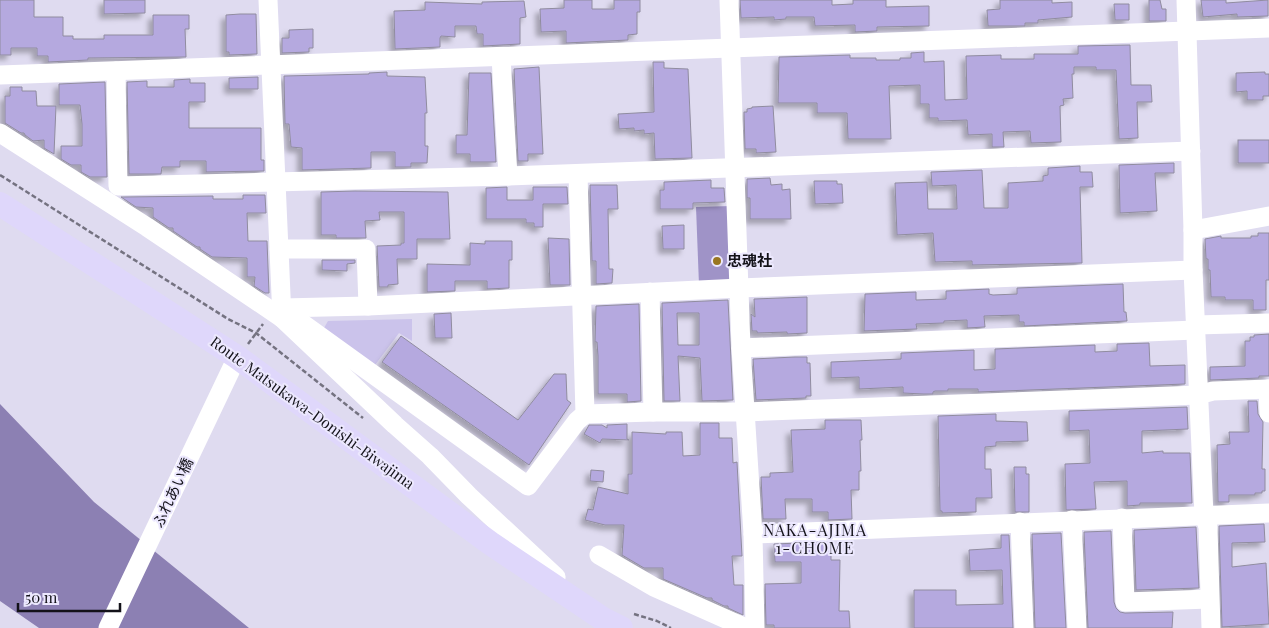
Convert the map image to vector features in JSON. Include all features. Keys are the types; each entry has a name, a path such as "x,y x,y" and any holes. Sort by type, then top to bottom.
{"main road":[{"name":"Route Matsukawa-Donishi-Biwajima","path":"0,204 237,357 490,542 603,619 621,628"}],"street":[{"path":"268,0 282,313 395,425 430,456 469,496 556,578 552,585"},
{"path":"729,0 755,628"},
{"path":"1186,0 1193,270 1204,515 1208,527 1211,628"},
{"path":"0,75 1269,28"},
{"path":"502,56 508,176"},
{"path":"116,71 118,186 578,174 1190,151"},
{"path":"0,133 282,313 528,486 577,421 585,414 745,412 1198,395 1213,391 1269,389 1269,413"},
{"path":"578,174 580,296 585,414"},
{"path":"1193,230 1269,216"},
{"path":"279,249 366,249 368,306"},
{"path":"282,313 368,306 650,292 1193,270"},
{"path":"650,292 653,412"},
{"path":"742,348 1196,328 1269,323"},
{"name":"ふれあい橋","path":"108,628 237,357"},
{"path":"752,534 1122,518 1269,514"},
{"path":"1122,518 1125,602 1210,598"},
{"path":"1072,520 1077,628"},
{"path":"1020,522 1024,628"},
{"path":"599,555 654,587 746,628"}],"path":[{"path":"0,175 228,319 256,333 369,423"}],"shaded area":[{"path":"732,206 735,279 699,285 696,207"},
{"path":"412,319 412,341 399,333 375,365 324,328 328,321"},
{"path":"0,404 94,502 249,628 39,628 0,601"}],"building":[{"path":"0,0 34,0 34,17 63,17 63,36 73,36 73,39 104,39 104,35 153,35 153,15 189,15 189,29 185,29 186,57 88,58 88,60 48,62 48,56 37,56 37,48 11,48 11,55 0,55"},
{"path":"104,0 145,0 145,13 104,14"},
{"path":"564,0 592,0 592,9 614,9 614,0 640,0 640,12 637,12 637,34 628,35 628,40 566,43 566,31 541,32 540,9 564,8"},
{"path":"740,0 832,0 832,5 853,4 853,0 886,0 886,7 929,6 929,26 877,27 877,31 855,32 855,25 815,26 814,17 786,17 786,19 774,20 774,17 741,18"},
{"path":"1000,0 1052,0 1052,3 1072,2 1072,17 1038,20 1038,23 1025,23 1025,26 988,26 987,10 1000,9"},
{"path":"1149,0 1160,0 1162,9 1166,9 1166,21 1149,21"},
{"path":"1201,0 1226,0 1226,3 1268,0 1268,16 1237,17 1237,14 1203,17"},
{"path":"524,1 526,17 520,18 520,44 483,46 483,34 477,34 476,26 455,26 455,37 441,36 440,47 395,49 394,11 425,10 425,2 482,4 482,2"},
{"path":"1114,4 1129,4 1129,20 1115,20"},
{"path":"256,14 257,54 229,55 229,52 226,52 226,15"},
{"path":"313,29 313,48 309,48 309,52 282,53 282,38 289,38 289,30"},
{"path":"1130,45 1131,85 1151,85 1152,102 1137,102 1138,138 1119,139 1116,70 1096,70 1096,67 1074,67 1074,74 1072,74 1073,98 1063,99 1064,105 1060,106 1061,142 1031,143 1030,131 1003,132 1004,147 992,147 992,134 968,135 967,120 938,121 938,118 929,118 929,104 920,104 920,85 889,86 891,139 848,139 847,113 817,113 817,103 778,103 779,57 850,55 850,58 900,60 900,58 911,58 911,53 924,52 924,62 944,61 945,100 967,99 966,56 1001,55 1001,59 1034,59 1034,54 1078,54 1078,46"},
{"path":"653,62 664,62 664,68 688,69 692,158 655,159 654,133 644,134 644,130 634,131 634,128 619,129 618,114 654,112"},
{"path":"539,67 543,154 528,154 528,161 518,161 514,69"},
{"path":"387,72 387,76 425,77 427,113 425,113 425,146 428,146 427,163 411,163 411,167 395,167 395,152 371,152 371,168 302,170 302,148 291,147 289,124 285,124 284,76"},
{"path":"1265,72 1265,74 1269,74 1269,96 1263,96 1263,100 1247,100 1247,91 1236,92 1236,73"},
{"path":"469,73 491,73 496,162 470,162 470,154 456,154 456,135 467,135"},
{"path":"258,77 258,89 229,89 229,78"},
{"path":"190,79 190,83 205,83 205,102 189,102 189,128 261,128 261,160 264,160 264,171 206,172 206,161 180,161 180,167 162,167 161,174 129,174 127,82 147,81 147,87 174,87 174,80"},
{"path":"105,82 107,177 90,177 81,172 81,165 71,165 61,159 61,146 82,146 82,124 80,105 59,105 59,84"},
{"path":"10,87 22,87 22,91 36,91 37,106 56,106 54,154 44,148 44,140 33,141 24,133 5,123 5,96 10,96"},
{"path":"773,106 776,152 756,153 756,149 745,149 744,112 747,112 747,109 752,107"},
{"path":"1238,140 1269,140 1269,163 1238,163"},
{"path":"1174,163 1174,173 1155,173 1157,211 1120,213 1119,165"},
{"path":"1080,166 1080,172 1092,172 1093,187 1080,187 1082,263 972,265 972,261 935,262 933,233 897,235 895,183 927,182 928,209 957,209 956,185 932,186 931,172 982,170 984,208 1008,208 1008,183 1043,181 1043,176 1048,175 1048,168"},
{"path":"770,178 771,185 782,184 782,190 790,189 791,219 750,219 750,198 747,198 747,179"},
{"path":"711,180 711,188 724,188 725,202 693,203 693,209 660,209 660,190 664,190 664,182"},
{"path":"814,181 837,181 837,184 842,184 843,203 815,204"},
{"path":"590,185 617,185 618,209 608,209 609,269 613,269 612,283 596,284 596,261 592,261"},
{"path":"507,187 507,200 533,200 533,187 567,187 568,204 543,204 543,227 534,227 534,223 526,223 526,219 486,219 486,188"},
{"path":"321,192 448,192 450,239 417,239 417,259 397,259 398,284 379,287 377,246 401,245 401,243 404,243 404,212 379,212 380,220 365,221 366,238 336,238 336,235 321,235"},
{"path":"243,195 265,195 266,213 247,213 248,241 267,241 269,293 265,293 254,286 255,277 247,277 247,258 212,257 200,249 200,247 197,247 173,231 173,228 169,228 153,217 153,208 136,207 121,197 213,196 213,199 243,199"},
{"path":"684,225 684,249 663,249 662,226"},
{"path":"1258,233 1269,233 1269,280 1266,280 1266,310 1253,310 1253,300 1225,300 1225,297 1211,297 1210,270 1208,270 1208,259 1206,259 1205,239 1221,236 1221,238 1251,238 1251,236 1258,236"},
{"path":"548,238 569,239 570,285 550,285"},
{"path":"485,241 512,241 512,260 509,260 509,288 487,289 487,281 455,281 455,291 427,292 427,264 470,265 470,243 485,244"},
{"path":"322,260 355,260 355,263 347,264 347,271 322,270"},
{"path":"1123,284 1124,312 1126,312 1127,321 1024,326 1024,322 1019,322 1019,315 984,316 985,327 967,328 967,320 916,324 917,329 864,331 865,294 916,292 916,300 946,299 946,291 989,289 989,294 993,295 1017,294 1017,288"},
{"path":"807,297 807,333 757,333 757,331 752,331 751,314 755,317 754,299"},
{"path":"728,300 733,400 702,401 700,358 678,356 680,401 664,401 662,303","holes":["677,313 699,313 699,345 678,345"]},
{"path":"639,304 641,401 627,402 627,394 598,394 598,356 597,342 595,342 596,306"},
{"path":"451,313 452,338 435,338 434,314"},
{"path":"1269,334 1269,376 1210,380 1210,367 1245,366 1245,341 1250,341 1250,337 1254,337 1254,335"},
{"path":"401,336 518,420 554,374 566,374 567,400 571,403 529,465 382,362"},
{"path":"1149,343 1150,366 1185,365 1185,384 978,392 978,389 948,389 948,391 935,391 933,394 923,394 903,393 903,387 859,389 859,377 831,378 831,362 901,359 901,353 974,350 974,370 995,369 995,349 1095,345 1095,352 1117,351 1117,344"},
{"path":"807,357 807,363 810,363 811,396 806,396 806,398 756,400 753,359"},
{"path":"1248,401 1257,401 1258,414 1263,422 1262,469 1265,469 1265,491 1255,493 1255,495 1229,495 1229,502 1218,502 1217,445 1230,444 1229,432 1249,432"},
{"path":"1187,407 1188,429 1142,431 1142,453 1163,451 1163,453 1190,453 1192,503 1140,503 1140,505 1127,506 1127,481 1094,482 1096,509 1066,510 1065,464 1090,463 1089,430 1069,431 1069,411"},
{"path":"996,414 996,421 1027,422 1028,441 996,442 996,446 985,447 985,469 991,469 992,498 976,498 976,512 942,513 940,511 938,416"},
{"path":"825,420 861,420 861,471 859,471 859,490 851,490 852,519 828,520 828,512 812,512 812,499 785,499 786,519 763,519 761,477 770,477 770,473 793,472 791,430 825,429"},
{"path":"700,423 719,423 719,438 732,438 733,463 737,462 742,556 732,556 734,585 743,585 743,615 728,608 728,606 712,600 712,598 707,598 663,579 663,568 644,568 622,555 624,525 605,525 585,520 588,509 593,510 598,487 628,494 628,474 632,474 632,432 666,434 666,432 682,432 683,456 700,455"},
{"path":"627,424 627,439 629,440 602,439 600,443 584,434 589,425 602,425 607,428 607,425"},
{"path":"1014,467 1026,467 1026,474 1029,474 1029,512 1015,512"},
{"path":"591,470 604,471 603,482 590,481"},
{"path":"1264,524 1265,542 1232,543 1232,567 1266,563 1269,624 1222,627 1219,526"},
{"path":"1196,527 1199,588 1136,590 1134,530"},
{"path":"1111,531 1114,602 1116,608 1120,612 1125,613 1173,612 1172,628 1088,628 1084,532"},
{"path":"1061,533 1066,628 1035,628 1032,534"},
{"path":"1001,535 1009,535 1013,628 914,628 914,590 956,590 956,605 1003,604 1002,570 970,571 969,550 1001,548"},
{"path":"826,542 826,546 831,546 831,560 840,560 839,611 849,611 850,628 774,628 774,625 766,625 765,584 801,583 801,562 775,562 774,544"}],"place":[{"name":"忠魂社","path":"717,261"}],"district":[{"name":"NAKA-AJIMA 1-CHOME","path":"815,539"}]}
